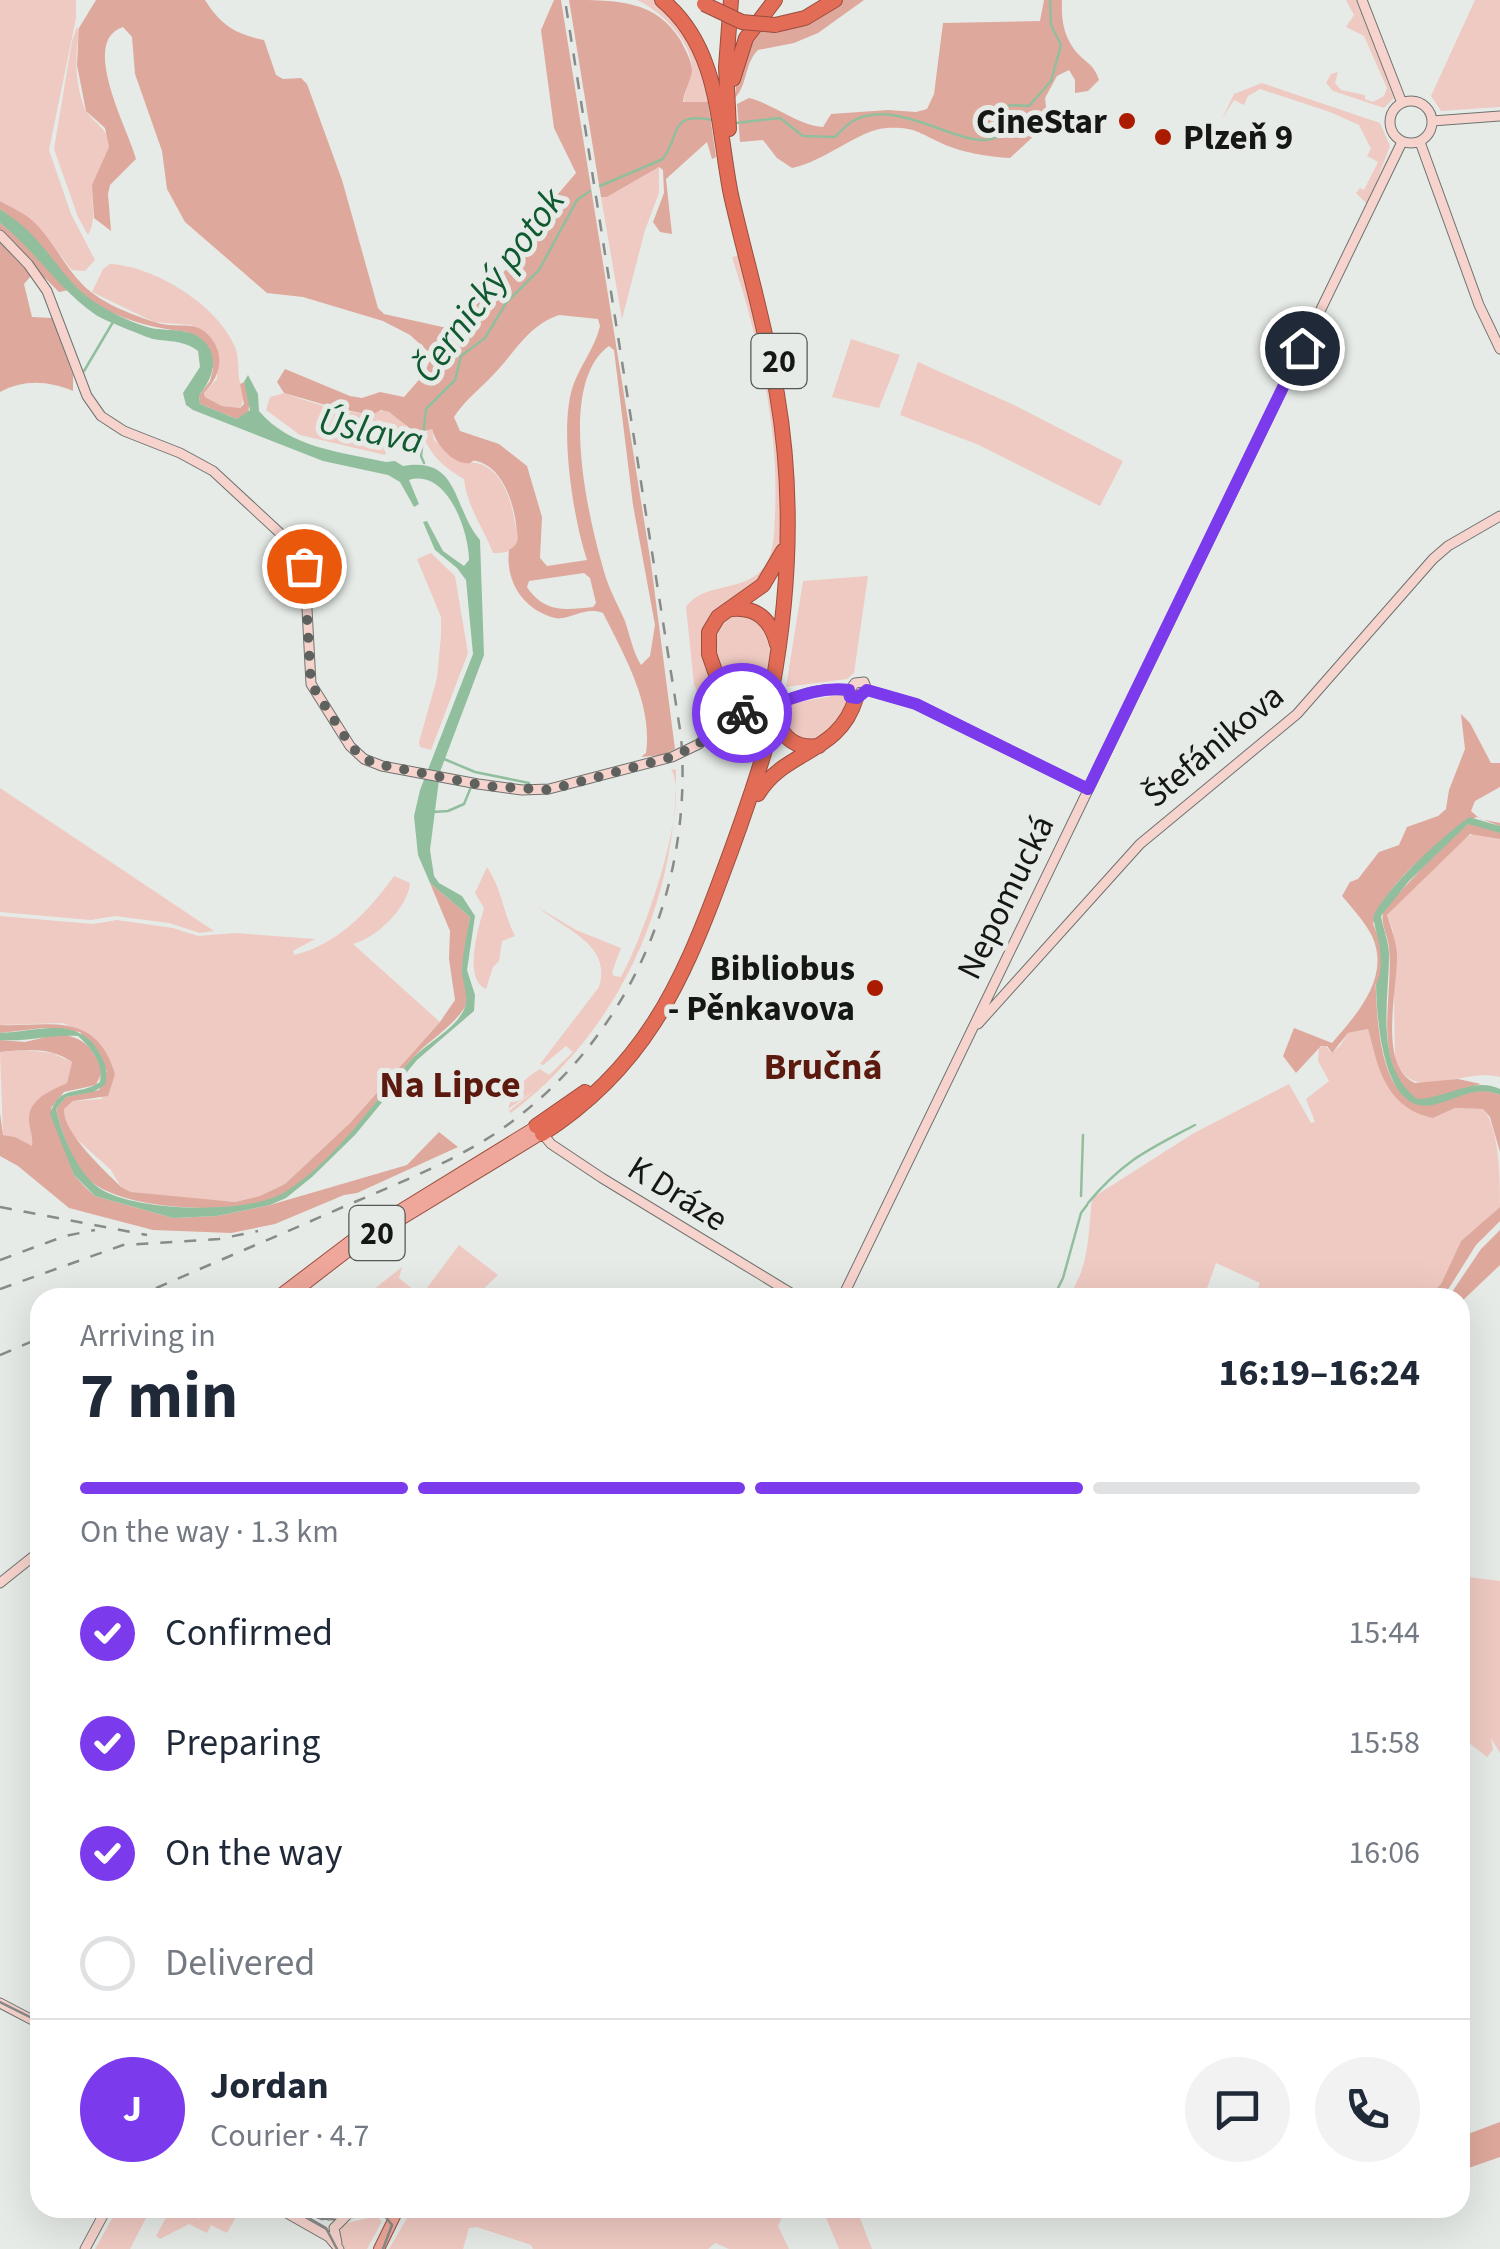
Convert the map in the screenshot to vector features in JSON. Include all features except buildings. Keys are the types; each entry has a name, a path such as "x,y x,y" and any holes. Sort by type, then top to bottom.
{"highway":[{"path":"662,0 697,40 723,94"},
{"path":"723,94 724,0"},
{"path":"723,94 731,0"},
{"name":"20","path":"775,0 742,46 723,94 727,145 777,394 785,457 788,530 777,690"},
{"path":"702,2 742,22 776,25 805,18 834,0"},
{"name":"20","path":"539,1130 607,1072 673,986 747,811 772,719 794,575 793,457 780,365 727,145"},
{"path":"725,700 707,641 712,624 768,580 780,560 788,530"},
{"path":"727,610 744,609 763,616 775,636 778,660"},
{"path":"747,811 774,772 824,744 844,725 858,693"},
{"path":"772,719 793,743 808,747 824,744"},
{"name":"20","path":"673,986 772,719"}],"main road":[{"name":"20","path":"288,1288 363,1232 539,1130"},
{"name":"20","path":"301,1288 345,1254 539,1130"},
{"path":"378,2249 391,2218"}],"street":[{"path":"1362,0 1402,103"},
{"path":"1402,103 1420,103 1432,121 1430,131 1420,142 1402,142 1393,134 1389,122 1393,110 1402,103"},
{"path":"1432,121 1500,116"},
{"name":"Nepomucká","path":"847,1288 1402,142"},
{"path":"1420,142 1477,300 1500,350"},
{"path":"0,235 47,291 92,404 108,422 213,471 294,547 304,571 308,668 313,688 358,754 372,763 405,770 532,790 573,785 672,757 699,744 716,727"},
{"name":"Štefánikova","path":"972,1030 1140,844 1297,714 1432,559 1500,516"},
{"path":"739,714 736,706 725,700 715,702 710,720 716,727 732,728 739,714 802,694 858,693 916,704 1088,789"},
{"name":"K Dráze","path":"539,1130 549,1142 609,1182 783,1288"},
{"path":"0,1582 30,1559"},
{"path":"0,2002 30,2018"},
{"path":"85,2249 102,2218"},
{"path":"297,2218 338,2247"},
{"path":"338,2247 336,2225 345,2218"}],"shaded area":[{"path":"0,0 76,0 76,18 49,150 71,214 95,260 85,271 72,270 32,220 0,201"},
{"path":"96,0 205,0 230,27 264,40 276,75 283,79 301,78 307,84 342,180 378,308 384,314 447,328 461,323 528,243 576,173 554,128 541,30 554,0 561,0 651,564 675,749 663,755 641,757 646,753 647,735 641,698 603,613 589,611 555,618 534,608 519,593 509,562 509,550 518,538 515,515 506,488 495,472 480,462 464,463 453,458 439,445 432,429 425,431 425,440 389,412 381,410 371,415 284,393 277,382 285,369 350,396 362,398 380,392 404,397 424,374 432,355 410,335 383,321 303,297 267,293 185,222 167,189 162,151 135,74 132,37 123,27 111,35 105,49 106,67 136,159 110,185 111,231 94,218 92,185 109,147 105,128 86,111 77,65 79,28","holes":["559,315 598,319 600,326 574,383 567,422 573,496 587,560 547,566 540,558 542,517 527,466 499,444 460,431 454,417 530,333","609,346 614,350 633,505 655,625 650,656 641,665 606,578 586,492 580,422 593,365","584,573 590,578 596,603 593,607 574,609 548,606 527,587 529,581"]},
{"path":"569,0 619,2 647,10 671,27 688,55 692,71 683,102 708,102 716,157 712,159 707,142 666,179 672,234 660,232 653,222 664,193 663,170 659,167 601,197"},
{"path":"637,0 656,0 684,34 705,74 708,102 684,102 692,70 687,49 665,19"},
{"path":"841,0 864,0 818,33 794,43 758,50 735,98 737,77 754,32 797,26"},
{"path":"1044,0 1062,0 1067,36 1099,80 1088,91 1075,93 1075,80 1069,70 1057,76 1045,98 1047,114 1037,133 1010,158 964,151 915,131 896,128 865,134 792,168 777,158 763,140 740,142 737,104 749,98 823,127 831,114 927,109 934,94 943,23 1040,21"},
{"path":"1346,0 1357,0 1394,98 1384,108 1333,91 1326,83 1331,74 1338,72 1335,83 1341,90 1365,95 1365,99 1373,102 1384,96 1387,88 1364,36 1346,27 1354,15"},
{"path":"1475,0 1500,0 1500,107 1441,111 1431,96"},
{"path":"77,27 81,32 76,60 82,101 106,135 109,147 93,191 93,218 88,235 54,149"},
{"path":"1262,83 1380,123 1390,146 1377,180 1393,146 1368,205 1356,193 1360,188 1364,190 1378,162 1367,156 1371,149 1359,125 1260,89 1248,96 1244,105 1234,100 1222,119 1234,94"},
{"path":"659,167 659,193 645,230 622,319 601,197"},
{"path":"0,201 33,221 79,281 98,297 147,320 206,332 216,345 219,360 217,374 205,397 222,406 240,408 244,404 240,384 244,382 250,400 248,414 237,419 200,404 199,396 213,369 188,332 131,320 92,301 0,209"},
{"path":"0,209 35,238 79,290 101,306 145,326 189,333 202,340 211,353 213,366 199,396 200,404 237,419 250,410 244,382 248,375 258,394 259,411 301,441 403,466 422,465 445,476 480,540 484,655 440,772 430,850 434,876 462,896 475,916 467,970 475,995 474,1011 417,1060 355,1135 312,1177 286,1198 270,1205 217,1216 173,1218 95,1196 74,1175 50,1114 64,1094 100,1082 95,1056 78,1036 0,1040 0,1033 56,1028 81,1034 91,1042 106,1069 105,1085 93,1092 66,1097 56,1109 84,1173 99,1188 116,1196 192,1208 246,1204 285,1192 337,1148 411,1060 455,1022 466,1002 462,970 470,917 430,883 418,855 414,816 420,790 473,654 466,580 435,550 423,522 427,521 443,551 464,566 469,560 465,534 453,505 434,483 409,480 419,504 414,507 400,482 388,475 323,461 193,410 186,405 183,393 200,367 198,351 182,343 149,338 96,315 0,223"},
{"path":"0,223 22,240 69,290 59,292 45,278 31,276 24,284 32,317 52,318 73,375 73,391 36,383 0,392"},
{"path":"740,255 774,415 783,506 781,542 768,574 713,616 715,692 705,700 694,684 686,607 703,594 757,575 768,560 774,534 770,416 759,352 732,257"},
{"path":"110,264 164,280 200,303 227,331 236,351 243,397 240,408 222,406 205,397 204,393 217,379 217,347 191,325 154,322 92,292 103,269"},
{"path":"851,339 900,355 879,408 832,397"},
{"path":"918,362 1014,405 1123,461 1100,506 979,445 900,415"},
{"path":"284,393 355,413 388,412 405,425 414,442 410,444 401,436 390,434 385,455 300,435 266,410 270,397"},
{"path":"429,428 434,440 464,463 486,466 501,481 519,535 514,548 493,553 472,508 464,479 440,462 424,438"},
{"path":"431,553 455,576 468,653 431,750 420,747 419,742 437,678 441,617 417,559"},
{"path":"868,576 854,673 847,679 786,687 803,581"},
{"path":"740,611 770,630 772,651 762,699 747,706 739,704 725,678 712,637 717,622"},
{"path":"844,696 849,707 826,737 800,744 780,718 788,704"},
{"path":"1461,714 1491,763 1500,763 1500,787 1475,801 1471,811 1479,818 1416,863 1380,908 1373,924 1381,957 1376,985 1378,1019 1387,1067 1401,1092 1411,1099 1434,1102 1478,1091 1500,1095 1500,1152 1490,1117 1483,1109 1455,1108 1433,1118 1417,1113 1394,1096 1381,1072 1368,1029 1348,1033 1332,1053 1327,1046 1321,1046 1296,1073 1283,1056 1294,1028 1332,1043 1368,994 1377,966 1377,951 1369,931 1342,896 1379,852 1399,845 1407,827 1438,816 1446,809 1465,749"},
{"path":"0,788 214,931 200,933 169,923 115,916 91,920 0,912"},
{"path":"674,817 666,869 634,961 582,1044 549,1081 511,1113 534,1091 508,1109 524,1081 540,1069 549,1075 573,1052 566,1046 540,1064 599,987 601,972 593,950 539,908 576,930 621,948 612,972 621,977 651,905"},
{"path":"1469,817 1500,826 1500,833 1468,824 1409,881 1381,916 1389,955 1389,1051 1403,1085 1417,1099 1480,1085 1500,1089 1500,1095 1483,1091 1433,1105 1416,1104 1403,1095 1393,1080 1381,1040 1376,985 1380,952 1373,918 1401,878"},
{"path":"1474,823 1500,833 1500,839 1470,834 1387,915 1397,954 1393,1044 1403,1074 1415,1083 1458,1079 1481,1084 1417,1100 1403,1085 1389,1049 1390,968 1384,909 1438,851"},
{"path":"1474,833 1500,839 1500,1077 1414,1081 1403,1074 1395,1060 1393,931 1387,915 1463,839"},
{"path":"487,867 515,936 502,941 499,961 486,989 479,984 474,965 484,908 475,893"},
{"path":"394,876 410,883 397,912 381,929 353,944 440,1022 350,1123 285,1184 261,1196 235,1202 131,1192 121,1187 111,1170 72,1135 64,1120 64,1109 73,1101 102,1099 93,1038 63,1023 0,1025 0,916 93,924 117,920 173,928 198,936 235,933 315,939 293,951 294,955 324,943 351,925"},
{"path":"430,883 470,917 462,970 465,1007 411,1060 321,1165 285,1193 266,1201 242,1206 183,1207 126,1198 103,1189 87,1178 77,1164 56,1109 66,1097 99,1090 107,1071 80,1032 43,1028 0,1033 0,1025 69,1026 96,1040 107,1054 115,1074 108,1096 73,1101 64,1109 70,1128 85,1150 121,1187 131,1192 235,1202 260,1196 285,1184 350,1123 455,1000 449,959 450,931"},
{"path":"1368,1029 1387,1084 1406,1106 1433,1118 1455,1108 1483,1109 1489,1118 1498,1155 1500,1207 1461,1241 1441,1284 1436,1288 1258,1288 1260,1283 1216,1263 1207,1288 1074,1288 1084,1263 1092,1198 1194,1133 1289,1084 1311,1123 1315,1122 1306,1099 1329,1081 1318,1061 1319,1048 1325,1045 1331,1053 1348,1033"},
{"path":"58,1034 86,1045 102,1071 96,1085 64,1092 51,1108 74,1175 95,1196 173,1218 217,1216 270,1205 407,1165 439,1132 458,1147 357,1193 275,1224 231,1233 153,1230 69,1208 0,1156 0,1113 3,1135 32,1146 32,1107 41,1097 67,1083 72,1062 47,1051 0,1052 0,1040 25,1042"},
{"path":"0,1052 52,1053 72,1062 67,1083 41,1097 33,1107 32,1147 3,1135"},
{"path":"1500,1207 1500,1221 1476,1245 1449,1288 1436,1288 1441,1284 1461,1241"},
{"path":"1500,1230 1500,1265 1470,1294 1470,1288 1455,1288 1481,1249"},
{"path":"459,1245 498,1275 484,1288 427,1288"},
{"path":"402,1267 399,1278 411,1288 375,1288"},
{"path":"1470,1577 1500,1581 1500,1753 1491,1738 1493,1750 1487,1757 1470,1744"},
{"path":"1500,2122 1500,2157 1470,2168 1470,2133"},
{"path":"112,2218 146,2218 130,2249 95,2249"},
{"path":"166,2218 235,2218 227,2233 211,2225 207,2233 189,2224 160,2239 156,2236"},
{"path":"368,2218 382,2221 367,2249 344,2249 339,2229 343,2224"},
{"path":"407,2218 782,2218 778,2226 789,2249 729,2249 715,2243 708,2249 533,2249 477,2227 469,2228 463,2249 389,2249"},
{"path":"826,2218 860,2218 872,2249 839,2249"}],"waterway":[{"name":"Černický potok","path":"736,123 780,118 803,136 835,137 853,121 871,115 890,115 968,138 996,137 1001,110 1010,105 1029,106 1051,81 1061,45 1051,25 1050,0"},
{"name":"Černický potok","path":"600,186 663,159 683,122 713,120"},
{"name":"Černický potok","path":"424,463 421,456 426,409 455,380 461,356 485,338 506,303 539,270 577,200 590,191"},
{"path":"84,371 113,322"},
{"path":"444,759 475,772 529,783"},
{"path":"433,812 464,804 471,787"},
{"path":"1088,1203 1125,1166 1195,1125"},
{"path":"1081,1196 1083,1135"},
{"path":"1058,1288 1081,1213 1087,1205"}],"tram line":[{"path":"0,2002 30,2017"},
{"path":"309,2218 326,2228 337,2249"},
{"path":"319,2218 329,2218"},
{"path":"383,2249 392,2225 386,2218"}],"railway":[{"path":"157,1288 420,1174 493,1135 540,1099 580,1058 614,1011 641,961 662,908 676,852 682,795 681,736 565,0"},
{"path":"0,1207 147,1235"},
{"path":"0,1260 65,1236 95,1230"},
{"path":"0,1289 123,1245 219,1239 258,1231"},
{"path":"0,1355 30,1342"}],"way so far":[{"path":"304,566 311,684 352,748 372,763 512,789 555,789 672,757 699,744 716,727 732,728 742,713"}],"place":[{"name":"CineStar","path":"1127,121"},
{"name":"Plzeň 9","path":"1163,137"},
{"name":"Bibliobus - Pěnkavova","path":"875,988"}],"district":[{"name":"Bručná","path":"823,1066"},
{"name":"Na Lipce","path":"450,1084"}],"route":[{"path":"742,713 802,694 841,689 849,690 850,697 857,698 867,690 916,704 1088,789 1302,348"}],"water label":[{"name":"Úslava","path":"371,430"}]}
